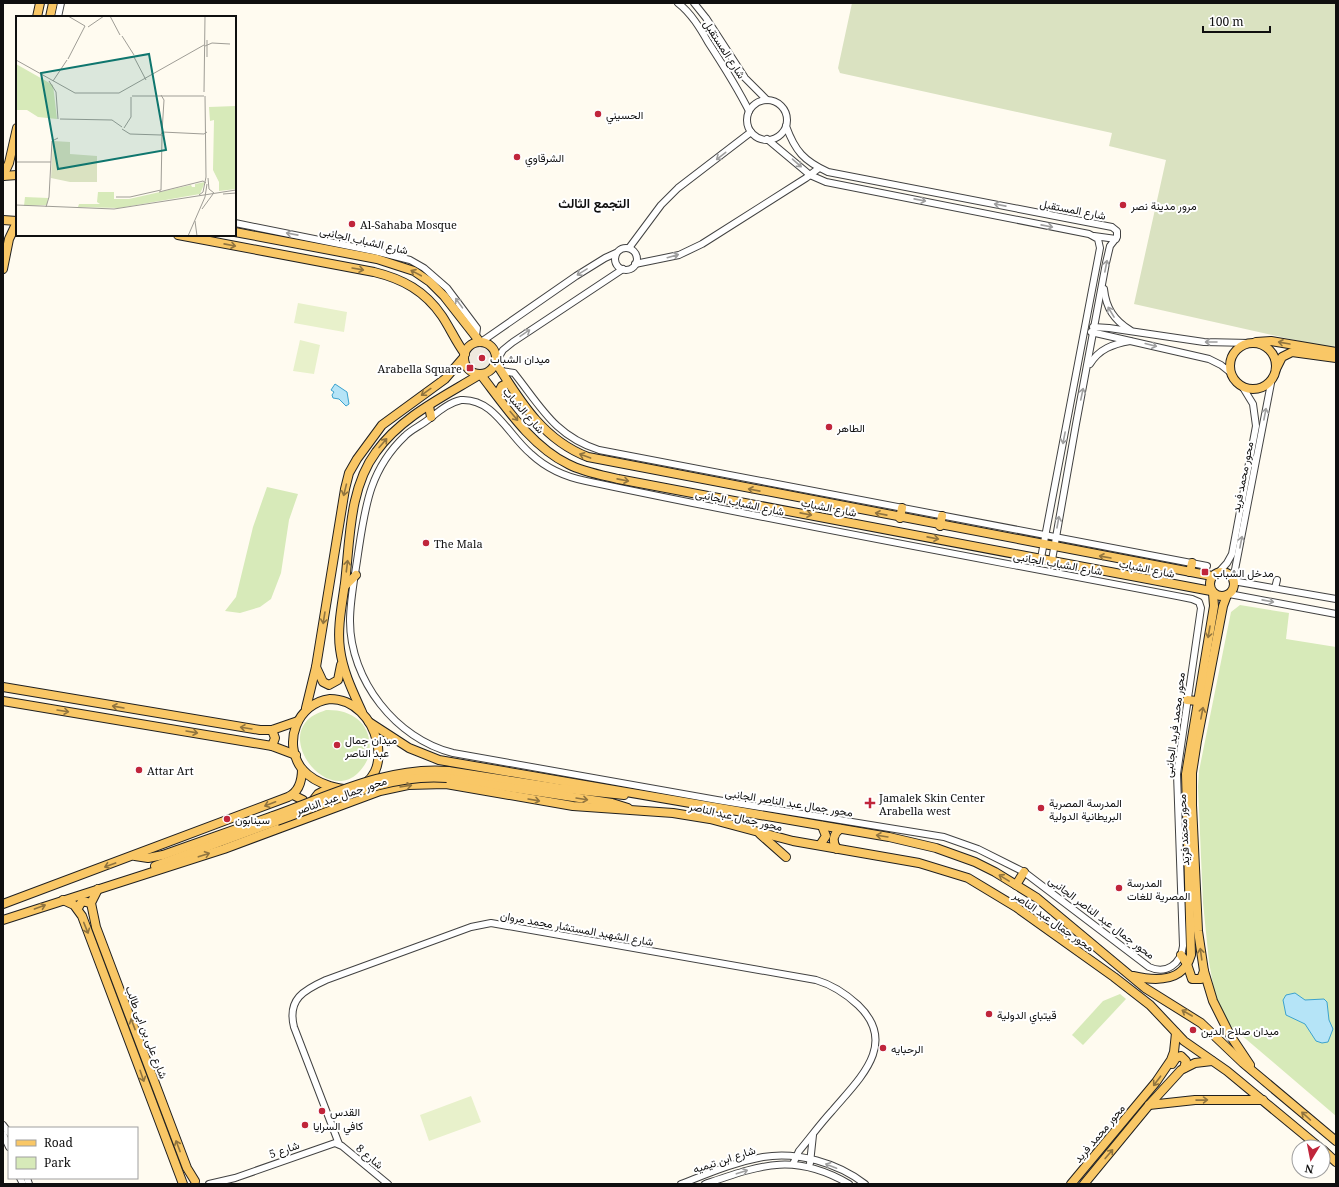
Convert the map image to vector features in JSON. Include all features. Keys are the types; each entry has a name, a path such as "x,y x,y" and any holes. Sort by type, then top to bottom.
{"main road":[{"path":"38,16 40,3"},
{"path":"50,16 53,3"},
{"path":"16,132 9,163 3,176 16,176"},
{"path":"3,220 16,221"},
{"path":"3,270 9,239 16,223"},
{"path":"236,232 377,259 406,268 426,279 444,296 479,340 492,347 496,353 496,361 490,371 480,375 428,406 392,433 375,452 361,479 354,509 339,635 345,674 362,712 369,722 377,739 378,755 373,774 364,784"},
{"path":"183,236 374,272 400,280 420,291 436,308 464,355 465,364 469,370 480,375"},
{"path":"374,272 377,259"},
{"path":"452,333 459,332 465,324"},
{"path":"388,789 375,784 364,784 350,789 331,787 317,781 302,769 296,755 294,735 298,721 306,708 316,667 341,507 349,473 375,433 382,425 445,379 470,345 479,340"},
{"path":"1336,352 1271,341 1252,343 1235,351 1230,362 1231,373 1235,380 1242,386 1251,389 1260,388 1268,384 1282,357 1292,352 1336,358"},
{"path":"1252,343 1269,349 1275,359 1276,369"},
{"name":"شارع الشباب","path":"496,361 508,383 532,416 552,436 567,447 588,457 940,526 1200,574 1215,575"},
{"name":"شارع الشباب","path":"480,375 516,420 543,447 560,460 584,471 618,479 1052,560 1212,592"},
{"path":"445,379 452,381 454,390"},
{"path":"497,395 499,388 508,383"},
{"path":"428,406 431,417"},
{"path":"900,518 902,508"},
{"path":"940,526 942,516"},
{"path":"1190,572 1192,563"},
{"path":"1198,589 1201,583 1200,574"},
{"path":"1227,574 1233,580 1233,589 1228,595 1218,596 1212,592 1209,583 1215,575 1227,574"},
{"path":"345,586 356,575"},
{"name":"محور محمد فريد","path":"1212,592 1218,606 1197,741 1192,789 1198,931 1204,971 1213,1001 1236,1046 1259,1076"},
{"name":"محور محمد فريد","path":"1187,964 1192,947 1188,893 1186,774 1197,702 1218,606 1228,595"},
{"path":"316,667 323,682 333,684 339,677 342,661"},
{"path":"6,688 260,730 272,730 298,721"},
{"path":"4,701 9,695 6,688"},
{"path":"25,691 25,704"},
{"path":"306,708 320,700 335,699 350,703 362,712"},
{"path":"1187,700 1197,702"},
{"path":"4,701 272,746 296,755"},
{"name":"محور جمال عبد الناصر","path":"369,722 409,748 436,758 536,772 596,783 642,794 913,842 936,848 974,862 1037,898 1153,994 1201,1023 1259,1076 1336,1141"},
{"path":"272,730 274,738 272,746"},
{"name":"محور جمال عبد الناصر","path":"3,904 293,795 301,782 302,769"},
{"path":"134,856 148,858 163,855 381,777 414,770 448,771 611,794 642,794"},
{"path":"147,873 161,863 277,821 383,784 415,777 447,778 612,803 635,811"},
{"name":"محور جمال عبد الناصر","path":"3,920 98,888 224,849 388,789 420,784 446,784 573,806 673,813 710,819 793,841 919,863 968,878 1016,907 1098,965 1145,1001 1176,1033 1263,1100 1309,1139"},
{"path":"304,819 314,798 322,790 331,787"},
{"path":"293,795 301,798 306,804 304,819"},
{"path":"820,846 826,836 822,826"},
{"path":"838,849 833,840 840,829"},
{"path":"758,832 786,857"},
{"path":"1016,885 1024,872"},
{"path":"63,900 78,908 82,901 91,903 98,888"},
{"name":"شارع على بن ابى طالب","path":"91,903 96,927 187,1168 198,1182"},
{"name":"شارع على بن ابى طالب","path":"78,908 158,1132 183,1184"},
{"path":"1181,955 1187,964 1190,976 1193,980 1201,979 1204,971"},
{"path":"1130,975 1153,980 1165,979 1178,974 1187,964"},
{"name":"محور محمد فريد","path":"1071,1184 1166,1068 1174,1052 1176,1033"},
{"path":"1166,1068 1180,1056 1185,1060 1184,1068"},
{"name":"محور محمد فريد","path":"1084,1184 1149,1105 1184,1068 1195,1063 1212,1061"},
{"path":"1149,1105 1195,1100 1263,1100"},
{"path":"176,1171 187,1168"},
{"path":"183,1184 198,1182"}],"street":[{"path":"58,16 61,3"},
{"name":"شارع المستقبل","path":"678,3 687,11 701,30 738,88 749,111"},
{"name":"شارع المستقبل","path":"694,3 706,18 745,78 767,100"},
{"path":"767,100 775,102 782,107 786,115 786,126 777,136 766,139 758,137 751,132 747,120 749,111 757,103 767,100"},
{"name":"شارع المستقبل","path":"786,126 794,147 808,161 819,168 834,173 913,185 941,194 964,194 1026,206 1112,227 1117,231 1116,238"},
{"path":"629,248 661,205 678,188 751,132"},
{"name":"شارع المستقبل","path":"766,139 810,174 826,182 1094,236 1098,239 1100,248 1086,329 1041,558"},
{"path":"616,253 615,261 618,266 623,269 630,269 635,264 679,255 702,244 819,168"},
{"path":"940,204 941,194"},
{"name":"شارع الشباب الجانبى","path":"236,223 374,250 410,260 424,268 447,288 477,328 479,340"},
{"path":"1094,236 1116,238"},
{"path":"1052,560 1110,246 1116,238"},
{"path":"479,340 576,276 623,248 629,248 635,253 635,264"},
{"path":"496,361 503,350 513,342 623,269"},
{"path":"1103,283 1105,299 1110,312 1118,322 1133,332"},
{"path":"1086,329 1133,332 1204,342 1252,343"},
{"path":"1094,329 1209,359 1221,365 1231,373"},
{"path":"1088,367 1103,350 1112,345 1132,340"},
{"name":"شارع الشباب الجانبى","path":"501,371 514,373 543,412 558,428 576,441 593,448 632,458 1207,566"},
{"name":"محور محمد فريد","path":"1233,580 1272,378"},
{"name":"محور محمد فريد","path":"1215,575 1227,564 1232,554 1256,426 1252,401 1242,386"},
{"name":"شارع الشباب الجانبى","path":"431,417 453,402 472,400 482,403 493,412 532,455 555,470 583,480 807,526 1192,599"},
{"path":"431,417 404,436 376,473 371,486 364,511 350,622 356,652 370,689 387,712 416,738 438,749 536,772"},
{"path":"1233,580 1336,600"},
{"path":"1275,588 1277,580"},
{"path":"1245,597 1244,590 1247,583"},
{"path":"1228,595 1336,614"},
{"name":"محور محمد فريد الجانبى","path":"1181,955 1183,946 1177,774 1201,608 1199,602 1192,599"},
{"name":"محور جمال عبد الناصر الجانبى","path":"596,783 944,837 978,849 1024,872 1149,967 1158,970 1166,970 1175,964 1181,955"},
{"name":"شارع الشهيد المستشار محمد مروان","path":"339,1144 294,1026 292,1015 296,1001 305,991 326,980 471,927 491,923 816,980 839,990 870,1018 875,1030 875,1046 871,1061 862,1075 813,1133 796,1157 793,1164"},
{"path":"809,1166 813,1133"},
{"path":"3,1134 8,1145"},
{"name":"شارع 5","path":"208,1184 235,1178 331,1144 339,1144"},
{"name":"شارع 8","path":"339,1144 388,1184"},
{"name":"شارع ابن تيميه","path":"681,1184 750,1160 764,1157 796,1157 811,1159 837,1168 865,1184"},
{"name":"شارع ابن تيميه","path":"705,1184 750,1169 793,1164 809,1166 833,1175 850,1184"},
{"name":"شارع 5","path":"224,1184 235,1178"}],"green space":[{"path":"852,3 1336,3 1336,339 1334,349 1134,304 1166,160 1109,146 1112,133 840,73 838,68"},
{"path":"298,303 347,312 344,332 294,323"},
{"path":"300,340 320,345 314,374 293,371"},
{"path":"267,487 298,494 289,520 281,573 271,599 260,607 240,613 225,611 236,597 253,527"},
{"path":"1240,605 1289,613 1286,639 1336,647 1336,1116 1233,1028 1224,1018 1216,1001 1209,962 1203,903 1198,787 1199,771 1231,612"},
{"path":"326,710 345,712 353,716 365,727 368,735 370,744 367,760 358,773 347,780 335,781 323,776 313,768 305,758 301,746 300,734 305,723 312,717"},
{"path":"1120,994 1126,999 1083,1045 1072,1035 1103,1001"},
{"path":"471,1096 481,1122 429,1141 420,1115"}],"shaded area":[{"name":"ميدان الشباب","path":"476,344 489,347 496,355 493,365 486,370 474,370 468,362 469,350"}],"water":[{"path":"335,384 347,392 349,404 346,406 339,399 333,398 332,395 334,392 331,390"},
{"path":"1295,993 1305,1000 1324,999 1327,1002 1329,1020 1333,1029 1328,1042 1322,1043 1316,1041 1305,1024 1286,1015 1283,1000 1286,995"}],"place":[{"name":"الحسيني","path":"598,114"},
{"name":"الشرقاوي","path":"517,157"},
{"name":"مرور مدينة نصر","path":"1123,205"},
{"name":"Al-Sahaba Mosque","path":"352,224"},
{"name":"ميدان الشباب","path":"482,358"},
{"name":"Arabella Square","path":"470,368"},
{"name":"الطاهر","path":"829,427"},
{"name":"The Mala","path":"426,543"},
{"name":"مدخل الشباب","path":"1205,572"},
{"name":"ميدان جمال عبد الناصر","path":"337,745"},
{"name":"Attar Art","path":"139,770"},
{"name":"Jamalek Skin Center Arabella west","path":"870,803"},
{"name":"المدرسة المصرية البريطانية الدولية","path":"1041,808"},
{"name":"سينابون","path":"227,819"},
{"name":"المدرسة المصرية للغات","path":"1119,888"},
{"name":"قيتباي الدولية","path":"989,1014"},
{"name":"ميدان صلاح الدين","path":"1193,1030"},
{"name":"الرحبايه","path":"883,1048"},
{"name":"القدس","path":"322,1111"},
{"name":"كافي السرايا","path":"305,1125"}],"district":[{"name":"التجمع الثالث","path":"594,203"}]}
